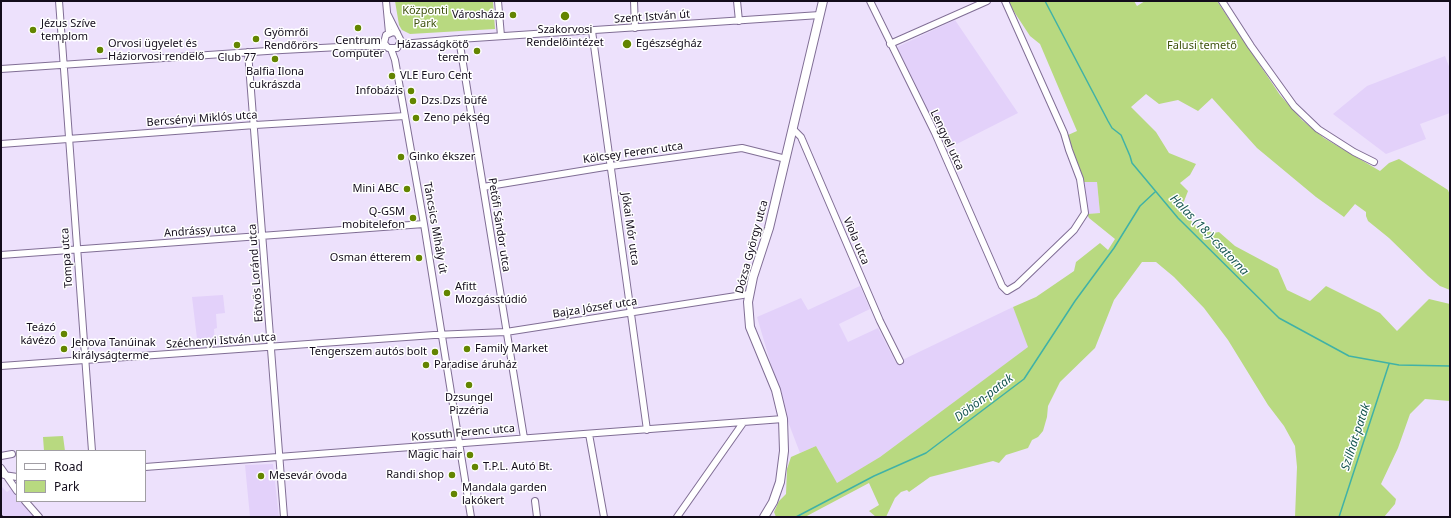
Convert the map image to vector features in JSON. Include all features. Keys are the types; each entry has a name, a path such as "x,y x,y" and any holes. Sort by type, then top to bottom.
{"main road":[{"name":"Dózsa György utca","path":"768,515 780,482 784,451 783,419 776,390 750,327 749,294 769,228 824,1"}],"street":[{"name":"Tompa utca","path":"59,1 84,360 92,450"},
{"name":"Táncsics Mihály út","path":"386,1 389,33"},
{"path":"498,1 501,36"},
{"path":"634,1 635,28"},
{"path":"737,1 738,21"},
{"name":"Lengyel utca","path":"870,1 935,133 1004,289 1011,290 1074,230 1086,213 1080,178 1066,138 1005,1"},
{"path":"890,44 987,1"},
{"path":"1222,1 1277,84 1294,106 1318,129 1354,152 1374,162"},
{"name":"Táncsics Mihály út","path":"388,15 395,43 395,60 443,335 471,517"},
{"name":"Szent István út","path":"1,69 820,15"},
{"name":"Jókai Mór utca","path":"592,31 647,430"},
{"path":"389,33 395,43 384,39 389,33"},
{"name":"Szent István út","path":"371,45 384,39"},
{"name":"Petőfi Sándor utca","path":"459,39 524,438"},
{"name":"Eötvös Loránd utca","path":"248,52 255,125 270,348 284,517"},
{"name":"Bercsényi Miklós utca","path":"1,144 255,125 405,116"},
{"name":"Viola utca","path":"793,129 801,137 880,322 900,361"},
{"name":"Kölcsey Ferenc utca","path":"483,187 611,166 742,148 786,158"},
{"name":"Andrássy utca","path":"1,255 424,224"},
{"name":"Bajza József utca","path":"443,335 506,332 749,294"},
{"name":"Széchenyi István utca","path":"1,366 443,335"},
{"name":"Kossuth Ferenc utca","path":"146,467 783,419"},
{"path":"677,517 742,423"},
{"path":"589,434 604,517"},
{"path":"1,456 12,454"},
{"path":"1,468 4,475 16,490"},
{"path":"4,475 16,477"},
{"path":"535,501 537,517"},
{"path":"26,502 39,517"}],"shaded area":[{"path":"955,20 1018,113 947,149 897,47"},
{"path":"1445,56 1450,69 1450,113 1420,124 1426,139 1386,154 1333,114 1367,86"},
{"path":"1082,182 1097,182 1100,213 1087,214"},
{"path":"860,286 870,309 839,324 848,342 878,328 896,363 1013,307 1029,347 880,457 837,484 816,446 800,453 787,419 757,317 801,298 808,310"},
{"path":"223,295 225,313 216,314 217,328 214,329 215,347 198,347 192,297"},
{"path":"273,464 279,517 250,517 245,465"},
{"path":"1,486 7,492 11,489 16,494 16,502 23,502 35,517 1,517"}],"green space":[{"name":"Központi Park","path":"395,1 493,1 495,29 410,34 402,30 399,25"},
{"name":"Falusi temető","path":"1007,1 1134,1 1137,6 1145,1 1217,1 1280,95 1302,120 1324,138 1380,171 1389,163 1399,159 1448,190 1450,195 1450,290 1440,286 1428,276 1389,238 1368,221 1366,212 1355,204 1344,217 1316,197 1257,148 1212,98 1198,111 1178,100 1159,104 1146,94 1131,107 1156,132 1169,153 1196,164 1190,175 1180,183 1188,191 1181,209 1195,225 1213,233 1219,232 1235,246 1278,269 1287,290 1310,301 1326,286 1380,313 1397,331 1429,299 1450,304 1450,401 1425,399 1410,414 1398,448 1381,484 1396,499 1395,504 1384,517 1295,517 1297,467 1295,446 1284,426 1268,405 1228,340 1204,308 1174,277 1156,262 1142,262 1114,300 1095,348 1060,382 1048,406 1043,431 1038,437 1032,440 1028,448 1006,455 999,463 993,461 930,477 909,492 907,490 901,492 895,498 886,517 876,517 869,511 879,505 869,483 805,517 776,517 774,512 779,501 786,494 787,469 791,457 816,446 837,483 880,457 1028,347 1013,307 1036,297 1074,271 1076,262 1100,243 1108,250 1115,239 1089,218 1087,214 1100,213 1097,182 1082,182 1068,135 1077,131 1040,44 1030,36"},
{"path":"63,436 65,450 44,450 43,437"}],"waterway":[{"name":"Halas (18.)-csatorna","path":"1045,1 1108,121 1112,128 1121,135 1132,163 1178,218 1279,318 1349,356 1399,365 1450,366"},
{"name":"Döbön-patak","path":"796,517 874,476 926,453 1024,379 1075,301 1114,248 1140,206 1155,192"},
{"name":"Szilhát-patak","path":"1339,517 1389,364"}],"place":[{"name":"Városháza","path":"513,15"},
{"name":"Szakorvosi Rendelőintézet","path":"565,16"},
{"name":"Centrum Computer","path":"358,28"},
{"name":"Jézus Szíve templom","path":"33,30"},
{"name":"Gyömrői Rendőrörs","path":"256,39"},
{"name":"Egészségház","path":"627,44"},
{"name":"Club 77","path":"237,45"},
{"name":"Orvosi ügyelet és Háziorvosi rendelő","path":"100,50"},
{"name":"Házasságkötő terem","path":"477,51"},
{"name":"Balfia Ilona cukrászda","path":"275,59"},
{"name":"VLE Euro Cent","path":"392,76"},
{"name":"Infobázis","path":"411,91"},
{"name":"Dzs.Dzs büfé","path":"413,101"},
{"name":"Zeno pékség","path":"416,118"},
{"name":"Ginko ékszer","path":"401,157"},
{"name":"Mini ABC","path":"407,189"},
{"name":"Q-GSM mobitelefon","path":"413,218"},
{"name":"Osman étterem","path":"419,258"},
{"name":"Afitt Mozgásstúdió","path":"447,293"},
{"name":"Teázó kávézó","path":"64,334"},
{"name":"Jehova Tanúinak királyságterme","path":"64,349"},
{"name":"Family Market","path":"467,349"},
{"name":"Tengerszem autós bolt","path":"435,352"},
{"name":"Paradise áruház","path":"426,365"},
{"name":"Dzsungel Pizzéria","path":"469,385"},
{"name":"Magic hair","path":"470,455"},
{"name":"T.P.L. Autó Bt.","path":"475,467"},
{"name":"Randi shop","path":"452,475"},
{"name":"Mesevár óvoda","path":"261,476"},
{"name":"Mandala garden lakókert","path":"454,494"}]}
